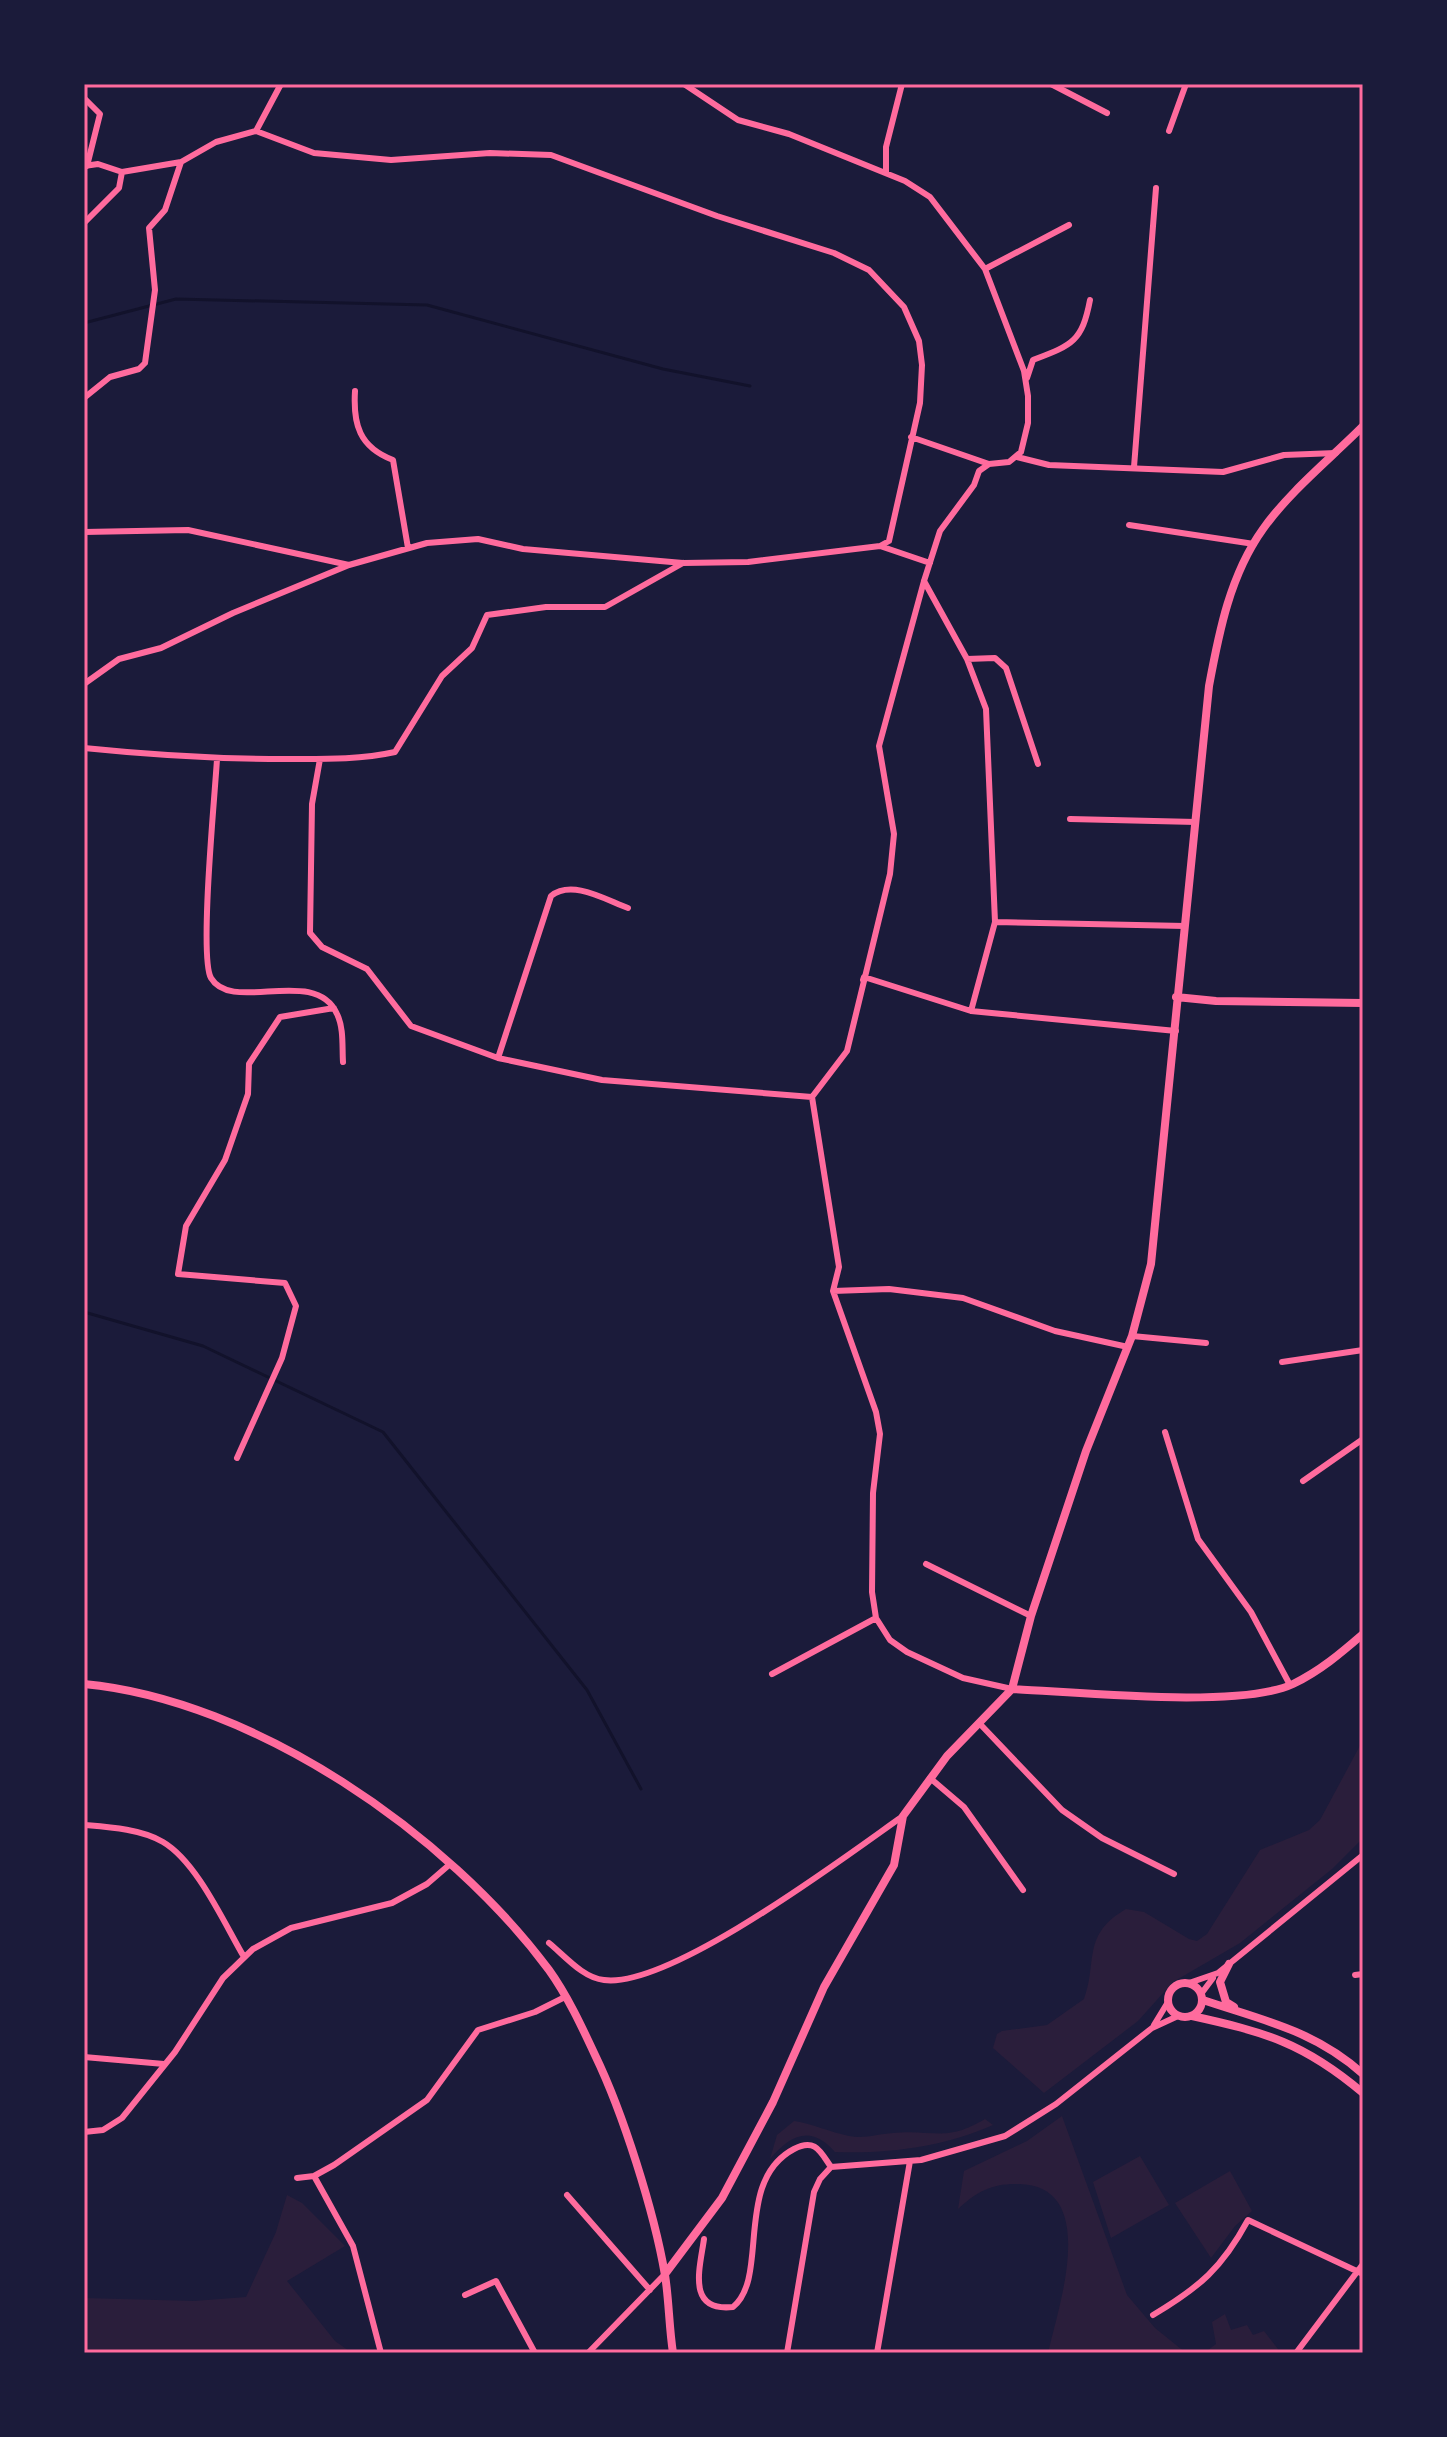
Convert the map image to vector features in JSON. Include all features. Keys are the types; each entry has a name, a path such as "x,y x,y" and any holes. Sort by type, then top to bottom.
{"street":[{"path":"256,131 281,84"},
{"path":"684,84 738,120 789,134 886,173 930,197 985,269 1026,382 1028,423 1017,457"},
{"path":"886,173 886,147 902,84"},
{"path":"1051,84 1107,113"},
{"path":"1169,131 1186,84"},
{"path":"84,98 100,114 86,166 98,164 122,172 181,162 216,142 256,131 314,153 391,160 490,153 551,155 717,216 848,258 888,287 915,329 923,377 889,541 880,546 748,562 683,563 523,549 478,539 408,548 349,565 233,613 161,648 119,659 84,684"},
{"path":"84,398 110,377 139,369 145,363 155,290 149,228 165,210 181,162"},
{"path":"84,223 119,188 122,172"},
{"path":"1134,467 1156,188"},
{"path":"985,269 1069,225"},
{"path":"1026,382 1033,360 1072,342 1084,331 1090,300"},
{"path":"355,391 354,420 359,430 379,454 393,460 408,548"},
{"path":"549,1943 589,1976 598,1979 606,1981 652,1972 772,1905 903,1816 947,1756 981,1725 1012,1689 1031,1616 1086,1451 1132,1336 1151,1264 1176,1031 1176,997 1217,644 1225,610 1265,526 1363,426"},
{"path":"911,437 989,464"},
{"path":"1336,453 1284,455 1233,472 1049,465 1017,457 989,464 979,471 974,485 940,531 879,746 894,848 847,1051 812,1097 839,1267 833,1291 878,1423 880,1446 873,1507 872,1601 876,1618 890,1640 907,1652 963,1678 1012,1689 1228,1697 1290,1685 1333,1660 1363,1634"},
{"path":"1129,525 1254,544"},
{"path":"84,532 188,530 349,565"},
{"path":"880,546 930,563"},
{"path":"84,748 217,759 373,757 395,752 442,676 472,648 482,622 489,614 546,607 605,607 683,563"},
{"path":"924,581 967,659 986,709 995,922 971,1011"},
{"path":"967,659 995,658 1006,668 1038,764"},
{"path":"217,759 207,924 211,977 228,990 312,992 334,1008 340,1021 343,1062"},
{"path":"320,759 312,804 309,924 312,937 322,947 367,969 411,1026 498,1058 602,1080 812,1097"},
{"path":"1070,819 1196,822"},
{"path":"498,1058 551,896 561,890 573,889 628,908"},
{"path":"995,922 1185,926"},
{"path":"859,991 864,977 971,1011 1176,1031"},
{"path":"1176,997 1216,1001 1363,1003"},
{"path":"237,1458 282,1358 296,1306 285,1283 178,1274 186,1226 225,1160 248,1094 249,1064 280,1017 334,1008"},
{"path":"833,1291 889,1289 963,1298 1055,1331 1128,1347"},
{"path":"1132,1336 1206,1343"},
{"path":"1282,1362 1363,1350"},
{"path":"1165,1432 1198,1539 1251,1612 1290,1685"},
{"path":"1303,1481 1363,1439"},
{"path":"926,1564 1031,1616"},
{"path":"772,1674 876,1618"},
{"path":"84,1684 166,1700 268,1740 359,1792 449,1865 533,1952 565,1997 597,2057 636,2165 665,2274 673,2353"},
{"path":"981,1725 1062,1810 1102,1838 1174,1874"},
{"path":"930,1778 964,1807 1023,1890"},
{"path":"588,2353 665,2274 722,2198 773,2102 824,1987 894,1865 903,1816"},
{"path":"84,1825 161,1840 176,1852 244,1957"},
{"path":"1192,2016 1218,1973 1363,1855"},
{"path":"84,2132 103,2130 122,2118 165,2064 223,1978 244,1957 291,1928 392,1903 427,1884 449,1865"},
{"path":"1229,1964 1221,1976 1221,1991 1226,2002 1242,2011"},
{"path":"1152,2028 1174,1987 1218,1973"},
{"path":"1189,1983 1202,1997 1295,2030 1363,2074"},
{"path":"297,2178 314,2176 427,2100 478,2030 535,2012 565,1997"},
{"path":"1168,2002 1178,2016"},
{"path":"787,2353 814,2192 831,2167 910,2161 959,2151 1005,2136 1063,2100 1152,2028 1178,2016 1243,2026 1281,2039 1324,2063 1363,2093"},
{"path":"84,2057 165,2064"},
{"path":"704,2239 697,2285 707,2302 723,2308 733,2307 745,2291 756,2216 767,2177 776,2164 786,2153 805,2143 818,2147 831,2167"},
{"path":"877,2353 910,2161"},
{"path":"314,2176 353,2246 381,2353"},
{"path":"567,2195 650,2290"},
{"path":"1153,2315 1205,2282 1230,2252 1248,2220 1361,2269 1296,2353"},
{"path":"465,2295 496,2281 535,2353"}],"shaded area":[{"path":"1363,1740 1363,1838 1332,1869 1240,1943 1173,1982 1138,2021 1044,2093 993,2048 997,2034 1002,2031 1047,2025 1084,1999 1097,1939 1102,1929 1126,1909 1144,1912 1189,1939 1197,1941 1207,1934 1260,1850 1309,1830 1320,1820"},
{"path":"1062,2116 1127,2295 1155,2328 1186,2353 1048,2353 1065,2280 1068,2252 1067,2226 1060,2205 1044,2190 1010,2184 986,2189 958,2209 964,2171 1027,2141"},
{"path":"985,2119 993,2125 955,2139 875,2152 835,2152 818,2138 801,2136 785,2144 770,2159 777,2135 794,2121 860,2137 907,2132 949,2133"},
{"path":"1140,2156 1169,2205 1111,2238 1093,2182"},
{"path":"1230,2171 1252,2211 1235,2226 1211,2258 1175,2203"},
{"path":"287,2195 302,2203 345,2246 287,2281 335,2341 352,2353 84,2353 84,2298 194,2301 246,2297 276,2232"},
{"path":"1225,2314 1231,2330 1247,2325 1253,2335 1264,2331 1278,2349 1276,2353 1204,2353 1216,2344 1212,2322"}],"waterway":[{"path":"84,323 176,299 427,305 663,369 750,386"},
{"path":"84,1312 203,1346 383,1432 587,1690 641,1789"}]}
